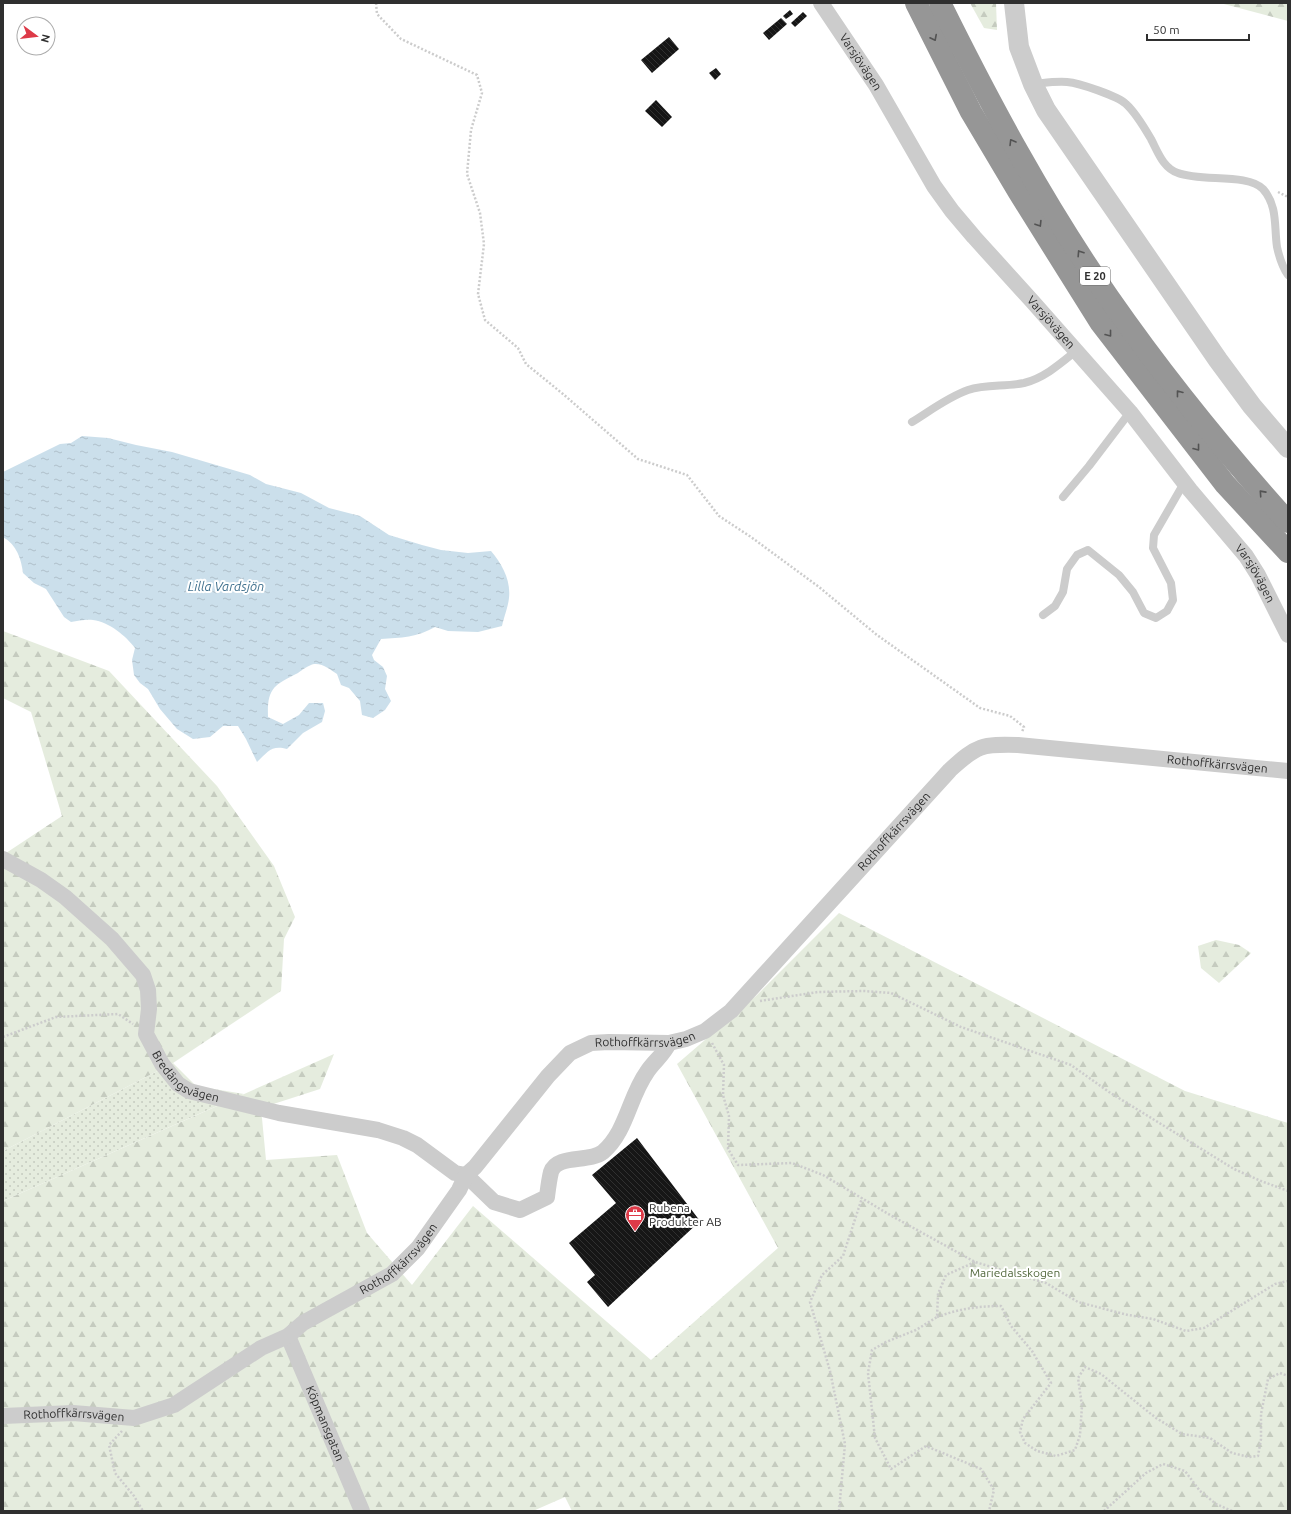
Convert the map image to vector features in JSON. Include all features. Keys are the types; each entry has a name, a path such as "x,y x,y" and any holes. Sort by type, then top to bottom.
{"highway":[{"name":"E 20","path":"916,3 971,112 1018,191 1100,322 1225,484 1288,552"},
{"name":"E 20","path":"940,3 1007,133 1056,216 1108,297 1196,414 1256,487 1288,522"}],"street":[{"name":"Varsjövägen","path":"822,3 876,85 934,186 952,211 1130,412 1184,483 1246,556 1258,576 1288,635"},
{"path":"1014,3 1019,47 1033,84 1046,110 1218,360 1252,406 1288,448"},
{"name":"Rothoffkärrsvägen","path":"3,1416 73,1413 134,1418 174,1405 261,1348 288,1336 304,1323 392,1274 418,1248 459,1190 466,1175 475,1167 548,1076 570,1053 591,1043 669,1043 686,1039 705,1031 731,1011 950,770 975,749 985,745 1018,745 1288,771"},
{"name":"Bredängsvägen","path":"3,859 41,880 65,897 112,938 143,975 148,990 149,1003 146,1034 162,1064 178,1084 189,1091 220,1097 279,1112 384,1132 404,1138 417,1145 455,1173 466,1175"},
{"path":"466,1175 494,1202 520,1210 547,1197 551,1171 562,1162 591,1158 602,1152 613,1140 624,1122 646,1072 664,1053 669,1043"},
{"name":"Köpmansgatan","path":"288,1336 362,1511"}],"lane":[{"path":"1033,84 1067,82 1102,92 1126,103 1145,128 1164,164 1177,173 1190,176 1255,182 1263,189 1272,203 1278,248 1288,275"},
{"path":"912,422 944,402 968,390 982,387 997,387 1024,383 1037,378 1052,371 1076,351"},
{"path":"1063,497 1089,466 1130,412"},
{"path":"1043,615 1055,606 1063,592 1067,569 1077,555 1088,550 1120,575 1133,592 1144,613 1156,618 1167,611 1173,600 1171,583 1152,548 1154,534 1184,483"}],"path":[{"path":"376,3 377,14 401,39 477,75 482,93 472,130 467,174 480,213 484,244 478,294 485,320 518,348 526,364 638,459 687,476 719,516 751,537 819,587 877,635 980,708 1010,716 1024,727 1018,745"},
{"path":"757,1001 818,992 864,991 891,993 961,1027 1071,1065 1109,1092 1234,1169 1261,1182 1288,1191"},
{"path":"3,1037 56,1017 118,1014 146,1034"},
{"path":"705,1031 724,1066 723,1095 729,1116 728,1149 738,1165 792,1163 822,1175 975,1262 1046,1283 1078,1302 1153,1320 1186,1331 1204,1328 1275,1284 1288,1281"},
{"path":"839,1511 845,1444 830,1371 810,1302 822,1275 843,1256 862,1198"},
{"path":"937,1317 938,1294 946,1275 975,1262"},
{"path":"989,1511 994,1490 981,1469 926,1446 892,1469 875,1438 868,1373 872,1350 886,1342 916,1330 937,1317 950,1312 979,1306 1001,1306 1011,1326 1032,1351 1051,1384 1023,1419 1020,1432 1025,1443 1037,1451 1056,1456 1075,1450 1080,1435 1082,1406 1078,1378 1085,1367 1101,1374 1156,1418 1182,1434 1210,1438 1232,1453 1249,1457 1258,1456 1261,1439 1261,1414 1268,1379 1280,1373 1288,1376"},
{"path":"134,1418 109,1446 115,1473 134,1496 143,1511"},
{"path":"1104,1511 1146,1473 1164,1464 1185,1471 1200,1491 1216,1504 1232,1511"}],"green space":[{"path":"970,3 996,3 997,30 984,28"},
{"path":"1220,3 1288,3 1288,21"},
{"path":"3,631 109,671 217,786 274,866 295,917 284,939 281,991 173,1063 3,1151 3,855 62,816 31,712 3,698"},
{"name":"Mariedalsskogen","path":"839,913 1185,1091 1288,1123 1288,1511 572,1511 565,1497 533,1511 3,1511 3,1201 334,1054 320,1089 261,1108 266,1160 337,1155 367,1233 412,1285 473,1206 651,1360 778,1248 677,1064 756,996"},
{"path":"1216,940 1239,945 1251,953 1219,983 1201,968 1198,946"},
{"path":"173,1063 196,1086 244,1094 3,1201 3,1151"}],"water":[{"name":"Lilla Vardsjön","path":"82,436 108,438 172,452 250,475 266,484 301,493 329,508 360,516 389,535 422,545 441,550 468,553 491,551 499,561 509,585 508,601 502,626 478,632 448,631 435,627 415,635 381,639 372,655 374,660 383,667 387,676 385,689 391,701 385,710 373,718 362,715 360,701 349,688 341,685 337,674 321,665 314,664 308,666 283,681 274,689 269,700 268,717 283,724 299,715 309,703 323,703 325,711 322,722 303,733 287,749 277,748 270,750 257,762 238,726 223,726 210,737 193,739 177,729 160,709 148,689 140,683 134,675 132,660 135,648 131,643 117,630 99,621 82,620 71,622 64,617 46,589 34,583 23,573 18,553 12,544 3,537 3,472 60,444 71,443"}],"building":[{"path":"790,10 793,14 786,19 783,16"},
{"path":"803,12 807,16 795,27 791,23"},
{"path":"781,18 787,24 769,40 763,33"},
{"path":"669,37 679,49 652,73 641,60"},
{"path":"716,68 721,74 715,80 709,73"},
{"path":"656,100 672,117 662,127 645,111"},
{"name":"Rubena Produkter AB","path":"637,1138 700,1221 608,1307 587,1282 595,1275 569,1243 616,1203 592,1175"}],"place":[{"name":"Rubena Produkter AB","path":"635,1232"}]}
